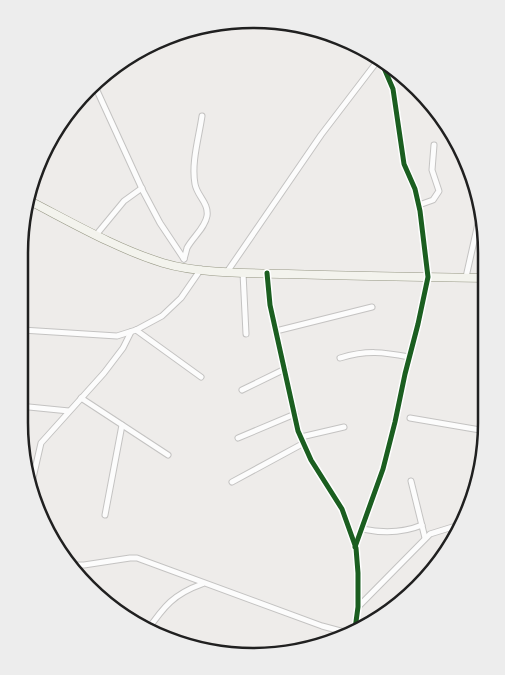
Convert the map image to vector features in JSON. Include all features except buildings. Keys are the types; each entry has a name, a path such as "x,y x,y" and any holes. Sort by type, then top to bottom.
{"main road":[{"path":"33,203 96,235 164,263 182,263 201,269 243,273 478,278"}],"street":[{"path":"227,272 320,135 376,64"},
{"path":"355,547 383,469 428,277 419,205 415,189 404,164 393,89 385,71"},
{"path":"97,90 142,188 182,263"},
{"path":"182,263 188,248 204,225 207,215 206,206 197,193 194,170 202,116"},
{"path":"419,205 433,200 439,191 432,170 434,145"},
{"path":"96,235 124,201 142,188"},
{"path":"466,277 476,230"},
{"path":"28,330 117,336 134,331 162,316 181,298 201,269"},
{"path":"243,273 246,334"},
{"path":"267,274 270,305 295,414 303,440 311,460 342,509 355,547 358,573 356,622"},
{"path":"276,331 372,307"},
{"path":"134,331 201,377"},
{"path":"34,474 41,443 123,348 134,331"},
{"path":"340,358 359,352 409,357"},
{"path":"242,390 285,369"},
{"path":"81,398 168,455"},
{"path":"28,407 69,411"},
{"path":"238,438 295,414"},
{"path":"410,418 477,430"},
{"path":"105,516 122,425"},
{"path":"232,482 303,440 344,427"},
{"path":"411,481 425,538"},
{"path":"362,529 378,532 396,532 422,525"},
{"path":"358,608 425,538 430,534 451,528"},
{"path":"78,565 137,558 202,584 338,630"},
{"path":"152,624 173,599 184,590 202,584"}],"cycle path":[{"path":"355,547 383,469 428,277 420,211 415,189 404,164 393,89 385,71"},
{"path":"267,273 270,305 298,431 311,460 342,509 356,548 358,607 356,622"}]}
